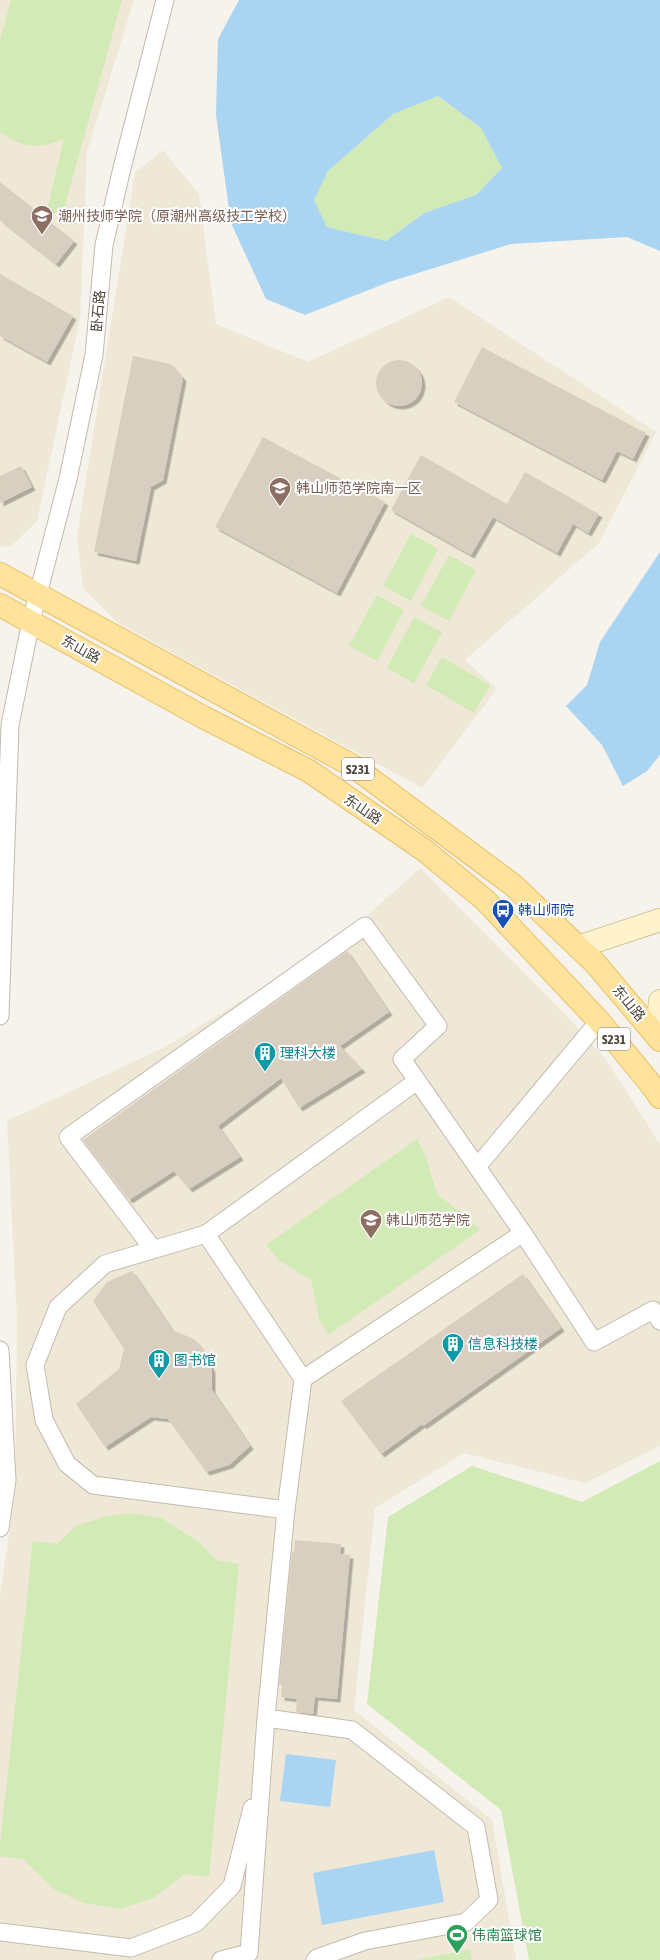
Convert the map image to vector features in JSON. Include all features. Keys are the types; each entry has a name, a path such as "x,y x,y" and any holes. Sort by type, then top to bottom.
{"main road":[{"name":"东山路","path":"0,574 353,766 513,885 595,963 658,1038"},
{"name":"东山路","path":"0,605 203,717 309,771 424,850 485,900 599,1021 660,1097"}],"street":[{"name":"卧石路","path":"0,1016 10,725 31,621 68,479 94,355 104,245 165,0"},
{"path":"578,947 660,920"},
{"path":"153,1249 68,1137 365,926 438,1026 402,1059 523,1233 594,1342 654,1310 660,1321"},
{"path":"658,1038 660,1001"},
{"path":"477,1167 599,1021"},
{"path":"286,1510 93,1484 66,1464 44,1420 36,1365 58,1307 105,1264 206,1234 417,1081"},
{"path":"303,1380 523,1233"},
{"path":"206,1234 303,1380 286,1510 266,1718 246,1956 221,1960"},
{"path":"0,1350 7,1480 0,1528"},
{"path":"266,1718 352,1730 476,1827 488,1900 466,1922 365,1941 315,1960"},
{"path":"0,1932 131,1948 196,1923 232,1886 262,1768"}],"shaded area":[{"name":"潮州技师学院（原潮州高级技工学校）","path":"0,0 134,0 87,152 80,319 37,521 10,547 0,546"},
{"path":"163,150 199,194 216,324 308,362 449,297 656,432 599,543 465,660 497,689 422,788 118,623 83,588 77,536 135,173"},
{"name":"韩山师范学院","path":"420,868 564,1013 605,1058 660,1144 660,1446 585,1483 464,1453 375,1508 354,1710 492,1820 516,1960 0,1960 0,1595 15,1493 17,1320 7,1121 167,1046 339,941"}],"green space":[{"path":"11,0 122,0 62,216 47,210 64,139 47,144 31,145 23,144 0,132 0,40"},
{"path":"438,96 481,128 502,168 476,195 424,213 386,241 327,227 314,200 328,171 393,114"},
{"path":"411,534 438,549 411,601 383,586"},
{"path":"449,555 476,570 449,621 421,606"},
{"path":"377,595 404,610 377,661 349,646"},
{"path":"414,617 442,632 414,683 387,668"},
{"path":"442,657 490,685 474,713 426,685"},
{"path":"417,1139 426,1157 437,1194 466,1216 480,1230 328,1335 319,1319 311,1280 280,1261 266,1245"},
{"path":"660,1461 660,1960 529,1960 501,1810 367,1704 388,1517 472,1466 582,1502"},
{"path":"131,1513 161,1518 199,1542 216,1560 239,1564 209,1877 185,1874 153,1898 121,1909 84,1903 55,1890 23,1859 0,1856 0,1844 33,1541 57,1544 76,1526 103,1517"},
{"name":"伟南篮球馆","path":"470,1949 472,1960 418,1960"}],"water":[{"path":"239,0 660,0 660,251 627,237 511,244 389,282 305,315 266,299 231,223 216,115 218,39","holes":["438,96 481,128 502,168 476,195 424,213 386,241 327,227 314,200 328,171 393,114"]},
{"path":"660,552 660,755 647,771 623,786 602,745 566,706 587,685 600,642"},
{"path":"286,1754 336,1760 330,1807 280,1801"},
{"path":"434,1850 444,1902 322,1925 313,1873"}],"building":[{"path":"0,182 74,241 56,264 0,220"},
{"path":"0,274 73,316 47,362 0,336"},
{"path":"482,347 646,433 633,459 617,451 602,480 454,402"},
{"path":"133,356 171,364 183,378 163,480 151,487 136,561 94,552"},
{"path":"399,360 412,364 418,370 422,383 418,396 412,402 399,406 386,402 380,396 376,383 380,370 386,364"},
{"path":"263,437 385,502 337,593 215,527"},
{"path":"421,455 507,504 525,472 599,514 588,533 573,524 557,553 493,517 471,555 391,510"},
{"path":"21,466 32,487 0,503 0,476"},
{"name":"理科大楼","path":"347,951 389,1012 340,1046 362,1069 299,1108 281,1078 218,1126 240,1157 189,1189 174,1171 129,1200 83,1140"},
{"name":"图书馆","path":"132,1271 172,1330 194,1339 205,1352 212,1370 212,1390 250,1446 229,1465 206,1472 168,1419 151,1417 105,1447 76,1404 119,1369 124,1349 93,1301 107,1282"},
{"path":"523,1274 561,1328 381,1454 341,1401"},
{"path":"295,1540 341,1544 340,1554 350,1555 337,1699 315,1697 313,1714 296,1712 297,1699 281,1697 282,1685 279,1685 292,1551 294,1552"}],"place":[{"name":"潮州技师学院（原潮州高级技工学校）","path":"42,236"},
{"name":"韩山师范学院南一区","path":"280,508"},
{"name":"韩山师院","path":"503,930"},
{"name":"理科大楼","path":"265,1072"},
{"name":"韩山师范学院","path":"371,1240"},
{"name":"信息科技楼","path":"453,1364"},
{"name":"图书馆","path":"159,1380"},
{"name":"伟南篮球馆","path":"457,1954"}]}
